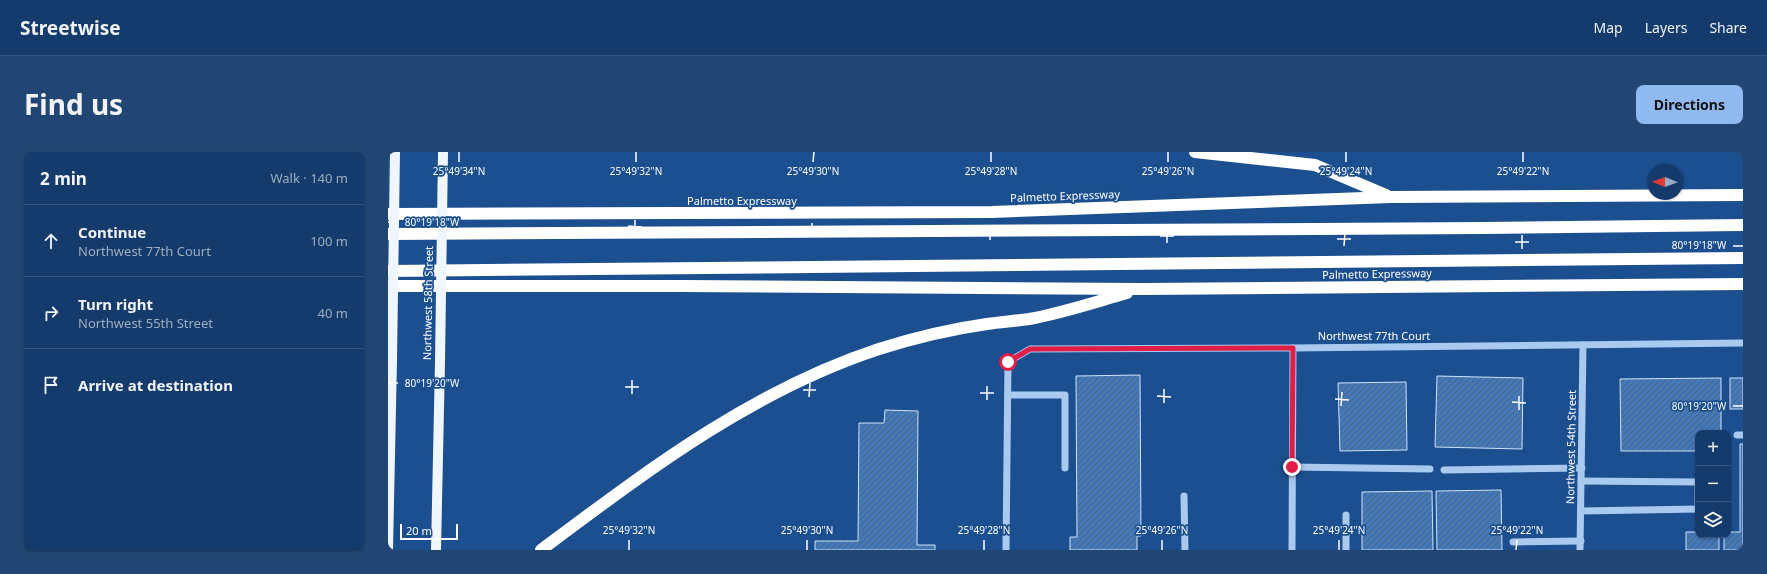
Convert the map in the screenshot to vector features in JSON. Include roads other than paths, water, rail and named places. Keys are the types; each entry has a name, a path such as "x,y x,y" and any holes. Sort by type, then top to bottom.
{"highway":[{"path":"1195,152 1315,165 1391,197"},
{"name":"Palmetto Expressway","path":"388,214 992,212 1391,197 1743,195"},
{"path":"388,234 1483,228 1743,225"},
{"path":"388,271 1743,258"},
{"name":"Palmetto Expressway","path":"388,286 1144,289 1743,284"},
{"path":"541,550 610,499 716,425 771,394 812,376 858,357 899,343 971,327 1030,319 1144,289"}],"main road":[{"path":"388,550 395,152"},
{"name":"Northwest 58th Street","path":"436,550 443,152"}],"street":[{"name":"Northwest 77th Court","path":"1008,395 1008,362 1030,349 1293,348 1743,343"},
{"name":"Northwest 54th Street","path":"1580,550 1583,345"},
{"path":"1292,550 1293,348"},
{"path":"1006,550 1008,395 1065,395 1065,468"},
{"path":"1292,467 1430,469"},
{"path":"1444,470 1582,468"},
{"path":"1581,481 1698,482 1698,502"},
{"path":"1184,496 1185,550"},
{"path":"1581,510 1695,509"},
{"path":"1346,515 1346,550"},
{"path":"1513,542 1581,541"}]}
